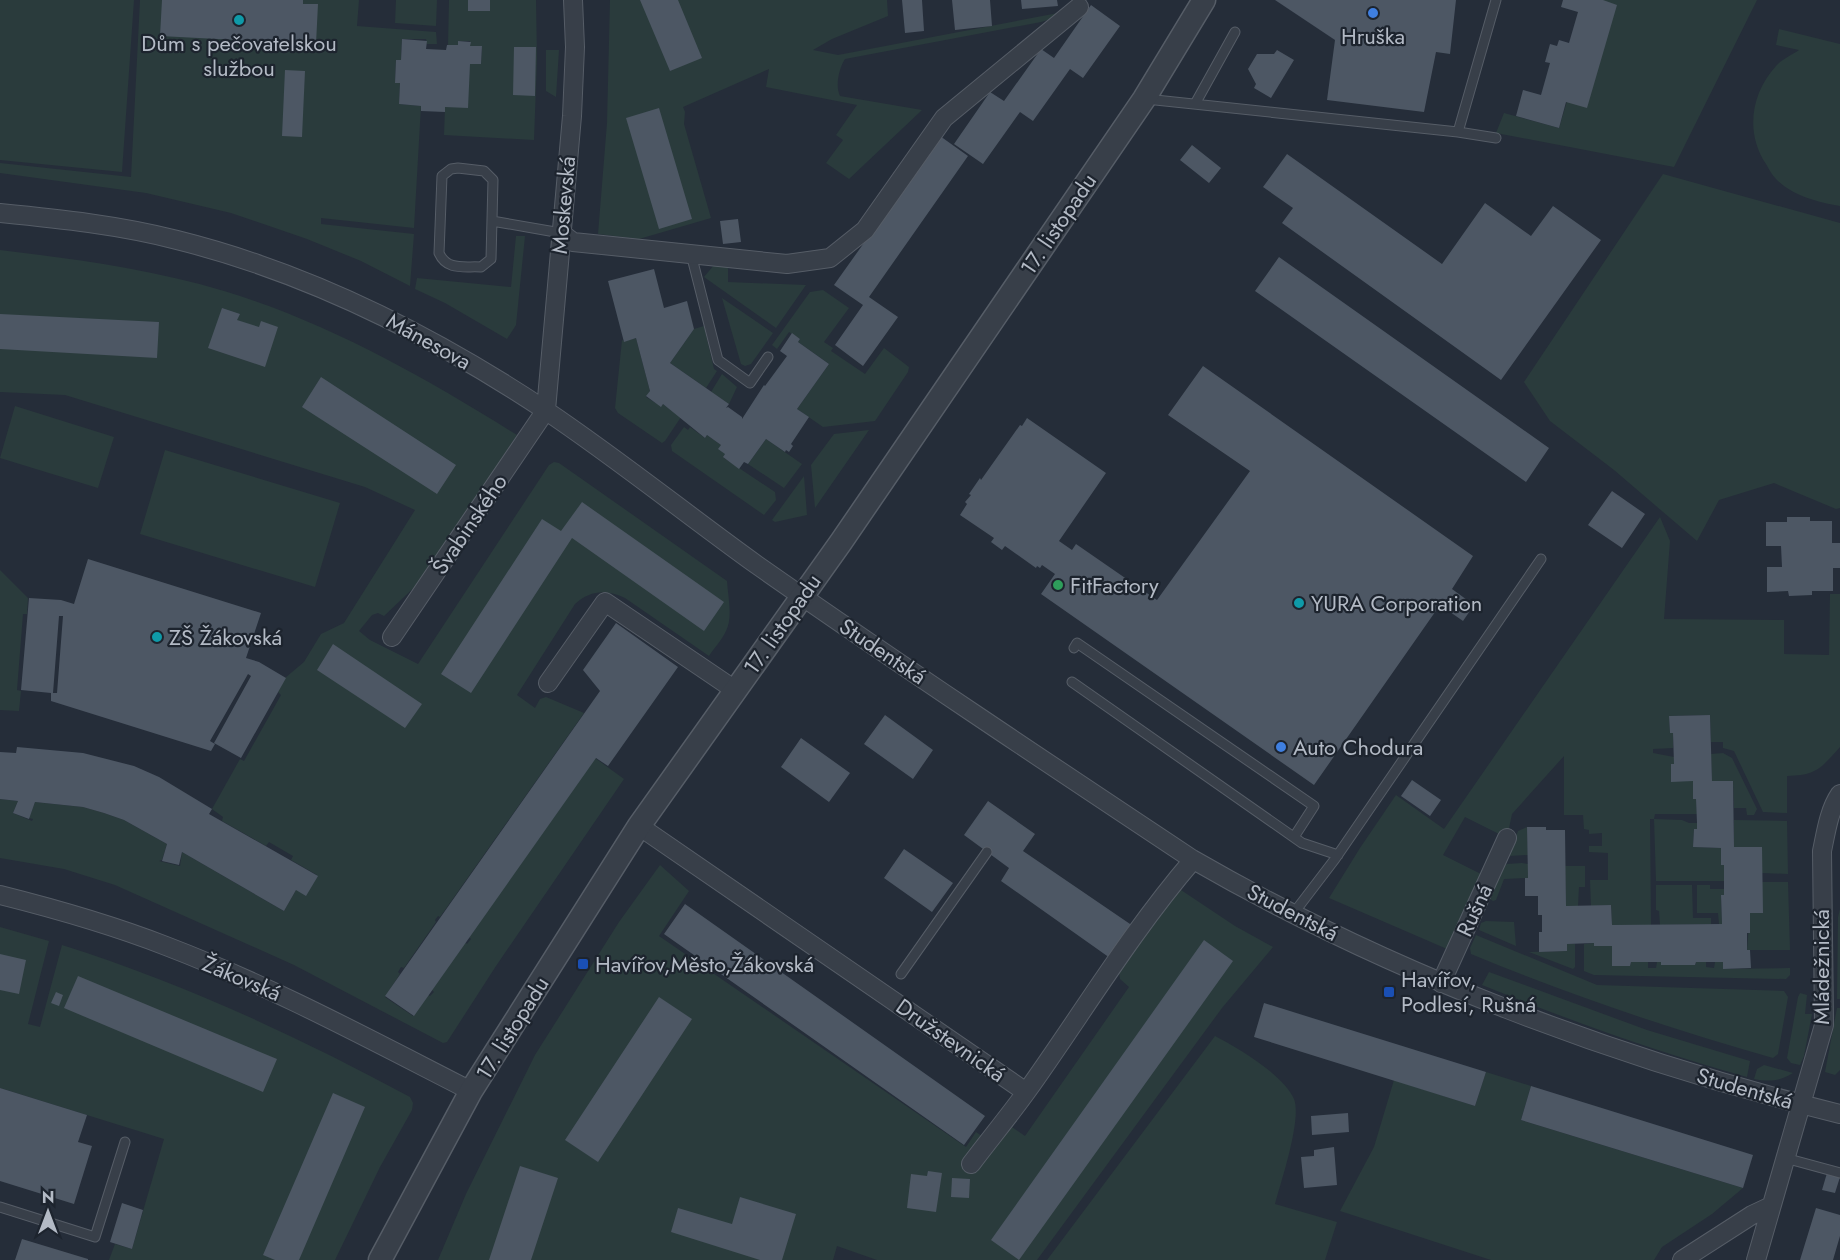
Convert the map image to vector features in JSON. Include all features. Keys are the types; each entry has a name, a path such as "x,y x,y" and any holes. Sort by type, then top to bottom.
{"street":[{"name":"Moskevská","path":"546,410 572,116 575,47 573,0"},
{"name":"17. listopadu","path":"380,1260 471,1091 639,826 802,596 1144,99 1204,0"},
{"path":"561,233 573,242 787,264 830,258 865,230 944,118 1079,7"},
{"name":"Mánesova","path":"0,213 76,220 177,240 279,271 363,306 415,331 546,410 802,596"},
{"name":"Švabinského","path":"392,637 546,410"},
{"name":"Studentská","path":"802,596 1193,860 1293,914 1441,983 1614,1048 1708,1078 1840,1114"},
{"path":"548,683 606,602 735,690"},
{"name":"Mládežnická","path":"1756,1260 1769,1207 1802,1104 1824,1024 1822,851 1827,827 1840,794"},
{"name":"Družstevnická","path":"639,826 1026,1092 1114,964 1193,860"},
{"name":"Rušná","path":"1441,983 1507,838"},
{"name":"Žákovská","path":"0,895 65,912 166,946 285,997 471,1091"},
{"path":"970,1164 1026,1092"},
{"path":"1682,1260 1752,1215 1769,1207"}],"lane":[{"path":"1458,132 1496,0"},
{"path":"1195,104 1235,32"},
{"path":"1144,99 1496,138"},
{"path":"458,168 484,171 493,180 492,221 491,259 481,267 450,266 443,261 439,253 442,176 458,168"},
{"path":"492,221 561,233"},
{"path":"691,254 718,360 750,383 768,357"},
{"path":"1293,914 1338,855 1541,559"},
{"path":"1081,646 1314,806 1300,839"},
{"path":"1072,682 1300,839 1338,855"},
{"path":"901,974 987,852"},
{"path":"0,1207 95,1237 125,1142"},
{"path":"1785,1158 1840,1173"}],"shaded area":[{"path":"0,0 134,0 122,172 0,160"},
{"path":"140,0 359,0 357,26 436,32 437,44 427,44 426,39 402,39 401,60 396,60 395,83 400,83 399,104 421,106 414,228 321,218 321,224 414,234 410,286 361,261 307,239 231,213 146,193 0,173 0,163 131,177"},
{"path":"396,0 437,0 436,26 395,23"},
{"path":"449,0 468,0 469,11 490,11 490,0 536,0 537,59 534,140 444,135 445,107 470,64 481,64 482,47 470,46 470,41 459,41 458,45 448,45"},
{"path":"610,0 887,0 888,16 832,39 813,50 838,55 1058,13 1051,19 1041,22 845,59 838,77 840,96 922,110 849,179 826,163 843,140 836,135 857,105 766,87 769,69 683,107 684,124 711,218 639,239 598,234 607,123"},
{"path":"1603,0 1757,0 1674,167 1496,133 1504,113 1559,128 1576,71"},
{"path":"1779,29 1840,44 1840,206 1815,200 1790,190 1769,170 1759,152 1753,126 1756,101 1761,88 1778,64 1799,50 1776,45"},
{"path":"546,50 559,50 556,97 546,91"},
{"path":"1663,174 1840,223 1840,508 1836,509 1774,483 1719,500 1697,541 1614,470 1550,421 1524,382"},
{"path":"516,236 525,236 516,325 507,339 445,303 415,289 417,278 511,287"},
{"path":"0,250 141,271 196,283 263,304 375,353 517,435 424,578 384,616 378,613 372,615 359,631 370,640 418,664 549,465 554,462 559,463 727,581 730,607 728,625 709,656 625,598 612,593 599,592 575,604 517,695 535,708 540,699 546,697 584,713 440,917 438,916 435,920 436,922 404,968 401,967 398,972 400,974 385,997 413,1016 428,995 434,992 432,990 465,942 467,944 471,939 469,937 595,758 624,779 447,1042 443,1043 294,965 115,885 64,869 0,858 0,799 18,801 13,813 32,821 33,819 29,818 35,802 83,807 124,820 167,844 162,860 159,861 180,866 182,852 284,911 296,890 317,875 291,860 293,856 269,842 266,846 222,821 223,817 212,809 240,759 244,761 281,695 278,692 285,678 304,662 321,634 344,623 415,510 365,487 65,395 0,392"},
{"path":"714,265 728,267 728,282 806,285 776,328 704,277"},
{"path":"823,290 849,308 824,342 833,348 831,351 865,374 884,348 909,367 908,372 875,421 823,427 797,409 829,364 798,342 800,339 789,332 777,349 772,345 810,292"},
{"path":"722,298 773,333 751,364 745,366 741,364"},
{"path":"704,326 714,369 717,371 706,388 670,363 694,329"},
{"path":"636,338 650,391 646,397 661,406 663,404 681,417 662,443 618,413 615,408 622,340"},
{"path":"722,374 737,387 729,404 711,392"},
{"path":"15,406 114,437 98,488 0,458"},
{"path":"684,427 688,430 690,427 705,438 707,435 721,445 725,454 724,458 775,492 776,500 764,515 672,451 671,445"},
{"path":"869,430 815,508 811,465 834,434"},
{"path":"766,439 802,464 784,488 748,464"},
{"path":"165,450 340,503 315,587 140,534"},
{"path":"804,476 807,515 775,522 772,520"},
{"path":"1660,517 1670,541 1664,619 1784,620 1784,654 1829,655 1830,594 1840,594 1840,747 1828,761 1812,772 1787,776 1787,813 1763,812 1734,751 1723,748 1723,742 1711,742 1710,715 1669,716 1670,733 1673,733 1673,748 1653,749 1653,753 1674,757 1674,764 1671,764 1671,781 1693,781 1693,799 1696,799 1697,814 1655,814 1654,819 1650,819 1651,925 1612,925 1611,905 1591,906 1590,880 1608,880 1608,853 1589,852 1589,846 1602,846 1602,833 1589,834 1589,830 1584,829 1583,815 1564,815 1564,756 1512,814 1507,838 1465,817 1443,855 1489,878 1454,952 1329,898 1396,795 1444,829"},
{"path":"0,570 28,598 27,614 23,614 17,690 21,691 19,711 0,710"},
{"path":"1723,753 1732,758 1757,809 1754,815 1747,815 1746,808 1734,808 1733,781 1712,781 1711,754"},
{"path":"1654,819 1697,823 1697,829 1694,829 1693,847 1721,848 1724,881 1656,881"},
{"path":"1734,820 1787,821 1788,874 1762,873 1762,847 1734,847"},
{"path":"1527,827 1528,855 1509,856 1518,831"},
{"path":"1528,864 1528,878 1504,879 1496,900 1490,899 1503,866"},
{"path":"660,865 689,891 659,936 966,1147 976,1132 995,1145 1012,1127 1025,1136 1129,987 1120,979 1119,972 1178,888 1235,926 1273,947 1222,1008 1037,1260 877,1260 837,1246 833,1260 438,1260 466,1194 535,1055 619,922"},
{"path":"1565,866 1585,866 1585,887 1579,887 1578,906 1566,906"},
{"path":"1762,882 1788,882 1790,950 1747,950 1750,913"},
{"path":"1656,885 1692,885 1693,918 1711,918 1711,924 1660,925 1659,911 1656,910"},
{"path":"1697,885 1710,885 1710,889 1724,889 1724,895 1721,896 1722,924 1719,924 1718,913 1697,913"},
{"path":"1840,909 1840,999 1837,999 1838,917"},
{"path":"1486,921 1514,922 1516,946 1479,930 1481,923"},
{"path":"0,927 49,941 28,1024 40,1027 62,945 152,976 240,1013 326,1053 410,1097 413,1103 412,1110 380,1167 335,1260 109,1260 115,1244 132,1249 164,1139 0,1088"},
{"path":"1476,935 1597,985 1784,991 1788,997 1778,1054 1773,1058 1696,1035 1620,1011 1508,969 1471,954 1470,948"},
{"path":"1594,943 1595,946 1612,946 1630,966 1631,962 1648,962 1648,968 1656,968 1657,962 1661,962 1661,965 1695,965 1696,962 1706,962 1706,967 1714,968 1715,962 1723,962 1723,969 1790,968 1790,975 1786,979 1594,975 1584,971 1584,944"},
{"path":"1567,944 1575,944 1575,967 1573,969 1529,952 1567,951"},
{"path":"1489,972 1647,1030 1750,1061 1747,1077 1613,1035 1482,985"},
{"path":"1800,993 1807,995 1805,1014 1812,1014 1804,1056 1800,1065 1791,1063 1787,1058"},
{"path":"1837,1008 1840,1008 1840,1070 1835,1075 1825,1072"},
{"path":"1215,1036 1271,1072 1289,1090 1294,1099 1296,1108 1293,1135 1275,1204 1337,1222 1325,1260 1047,1260"},
{"path":"1764,1065 1793,1073 1775,1080 1754,1079 1757,1069"},
{"path":"1486,1072 1531,1086 1521,1120 1743,1188 1712,1214 1662,1247 1654,1260 1491,1260 1340,1211 1374,1147 1394,1080 1475,1106"}],"building":[{"name":"Dům s pečovatelskou službou","path":"162,0 303,0 303,4 318,4 316,44 160,36"},
{"path":"468,0 490,0 490,11 468,11"},
{"path":"640,0 678,0 702,58 670,71"},
{"path":"902,0 922,0 924,31 905,33"},
{"path":"952,0 990,0 992,26 955,30"},
{"path":"1021,0 1057,0 1058,6 1022,9"},
{"path":"1275,0 1456,0 1450,54 1436,52 1424,112 1327,100 1335,40"},
{"path":"1563,0 1603,0 1617,5 1587,108 1566,102 1559,128 1516,116 1523,90 1541,95 1550,63 1545,62 1550,44 1557,46 1559,40 1569,43 1578,12 1561,7"},
{"path":"1091,5 1120,26 1083,78 1070,69 1033,121 1020,112 983,164 954,144 990,92 1004,101 1041,49 1054,58"},
{"path":"402,39 427,41 426,49 446,50 447,45 458,45 458,41 471,42 470,46 482,46 481,64 470,64 468,108 445,107 445,112 421,111 421,106 399,104 400,83 395,83 396,60 401,60"},
{"path":"514,47 536,47 535,96 513,95"},
{"path":"1277,50 1294,60 1271,98 1254,88 1256,84 1248,69 1257,54 1274,54"},
{"path":"285,70 305,71 302,137 282,136"},
{"path":"659,108 692,219 659,229 626,118"},
{"path":"940,136 968,156 869,297 898,317 863,366 835,345 863,305 834,285"},
{"path":"1192,145 1221,168 1209,183 1180,160"},
{"path":"1287,154 1442,264 1485,203 1531,236 1553,206 1601,240 1501,380 1282,223 1293,208 1263,187"},
{"path":"738,219 741,242 723,244 720,221"},
{"path":"1279,257 1549,448 1526,482 1255,291"},
{"path":"654,269 664,308 687,301 694,329 670,363 729,404 726,408 728,407 742,419 764,385 787,356 780,351 792,333 800,339 798,342 829,364 797,409 809,417 791,444 793,446 789,452 786,450 785,452 766,439 748,464 744,462 739,469 723,457 725,454 718,449 721,445 707,435 705,438 663,404 661,407 646,396 650,391 636,338 624,342 608,281"},
{"path":"222,308 240,314 237,320 259,327 261,321 278,327 265,367 208,348"},
{"path":"0,314 159,322 157,358 0,349"},
{"path":"1203,366 1473,556 1452,589 1474,605 1463,621 1440,605 1314,785 1041,594 1055,574 1042,565 1036,568 1005,546 1002,550 991,542 994,538 960,515 967,504 965,502 971,495 969,494 980,478 981,480 1027,418 1106,473 1059,541 1072,550 1076,544 1157,600 1250,471 1168,415"},
{"path":"321,377 456,465 437,494 302,407"},
{"path":"1612,491 1645,514 1622,548 1588,525"},
{"path":"582,502 724,602 704,631 572,538 471,693 441,674 542,519 561,531"},
{"path":"1787,517 1810,517 1810,521 1832,521 1832,543 1840,543 1840,568 1833,568 1833,591 1812,591 1812,595 1789,596 1788,591 1767,592 1767,567 1782,567 1781,546 1766,546 1766,522 1787,522"},
{"name":"ZŠ Žákovská","path":"88,559 261,613 246,658 259,662 286,678 241,758 214,743 251,676 248,674 210,741 215,744 211,751 51,701 51,693 21,690 29,598 61,600 74,604","holes":["59,616 63,616 57,693 53,693"]},
{"path":"616,623 678,667 608,766 596,758 414,1016 385,996 600,691 583,670"},
{"path":"333,644 422,704 405,728 317,670"},
{"path":"885,715 933,750 913,779 864,744"},
{"path":"1710,715 1712,781 1733,781 1734,847 1762,847 1763,913 1750,913 1750,933 1747,933 1747,950 1750,950 1751,968 1723,969 1723,962 1661,965 1661,962 1631,962 1630,966 1612,966 1612,946 1594,946 1594,943 1567,944 1567,951 1539,952 1542,915 1538,915 1538,896 1525,896 1525,878 1528,878 1527,827 1565,830 1566,906 1611,905 1612,925 1722,924 1721,895 1724,895 1724,865 1721,865 1721,848 1693,847 1694,829 1697,829 1697,823 1693,781 1671,782 1671,764 1674,764 1673,733 1670,733 1669,716"},
{"path":"801,738 850,773 829,802 781,767"},
{"path":"17,747 83,753 134,766 159,777 212,809 209,814 318,876 306,896 296,890 284,911 182,852 179,865 162,861 167,844 124,820 83,807 35,802 29,819 13,813 18,801 0,799 0,752 16,753"},
{"path":"1412,780 1441,800 1430,816 1401,796"},
{"path":"988,801 1035,834 1023,851 1133,926 1110,958 1001,881 1009,868 964,835"},
{"path":"904,849 953,883 932,912 884,878"},
{"path":"685,904 985,1116 964,1145 664,934"},
{"path":"1204,940 1233,961 1019,1260 991,1240"},
{"path":"0,954 26,960 19,994 0,990"},
{"path":"78,976 277,1059 263,1092 64,1008"},
{"path":"56,992 63,995 59,1006 51,1003"},
{"path":"659,997 692,1019 598,1162 565,1140"},
{"path":"1264,1003 1486,1072 1475,1106 1254,1037"},
{"path":"1531,1086 1753,1155 1743,1188 1521,1120"},
{"path":"0,1088 87,1115 78,1142 92,1146 74,1204 0,1181"},
{"path":"333,1093 365,1107 299,1260 275,1260 263,1255"},
{"path":"1348,1113 1349,1132 1312,1135 1311,1116"},
{"path":"1334,1147 1337,1185 1304,1188 1301,1157 1314,1156 1314,1150"},
{"path":"520,1166 558,1178 531,1260 489,1260"},
{"path":"928,1171 942,1173 936,1212 907,1208 911,1174 927,1176"},
{"path":"1827,1173 1840,1177 1835,1193 1822,1190"},
{"path":"952,1178 970,1179 969,1198 951,1197"},
{"path":"740,1197 796,1214 782,1260 760,1260 671,1232 678,1208 732,1224"},
{"path":"122,1203 143,1210 132,1249 110,1242"},
{"path":"1816,1208 1840,1215 1840,1236 1833,1260 1800,1260"},
{"path":"22,1239 88,1259 88,1260 15,1260"}],"place":[{"name":"Hruška","path":"1373,13"},
{"name":"Dům s pečovatelskou službou","path":"239,20"},
{"name":"FitFactory","path":"1058,585"},
{"name":"YURA Corporation","path":"1299,603"},
{"name":"ZŠ Žákovská","path":"157,637"},
{"name":"Auto Chodura","path":"1281,747"},
{"name":"Havířov,Město,Žákovská","path":"583,964"},
{"name":"Havířov, Podlesí, Rušná","path":"1389,992"}]}
